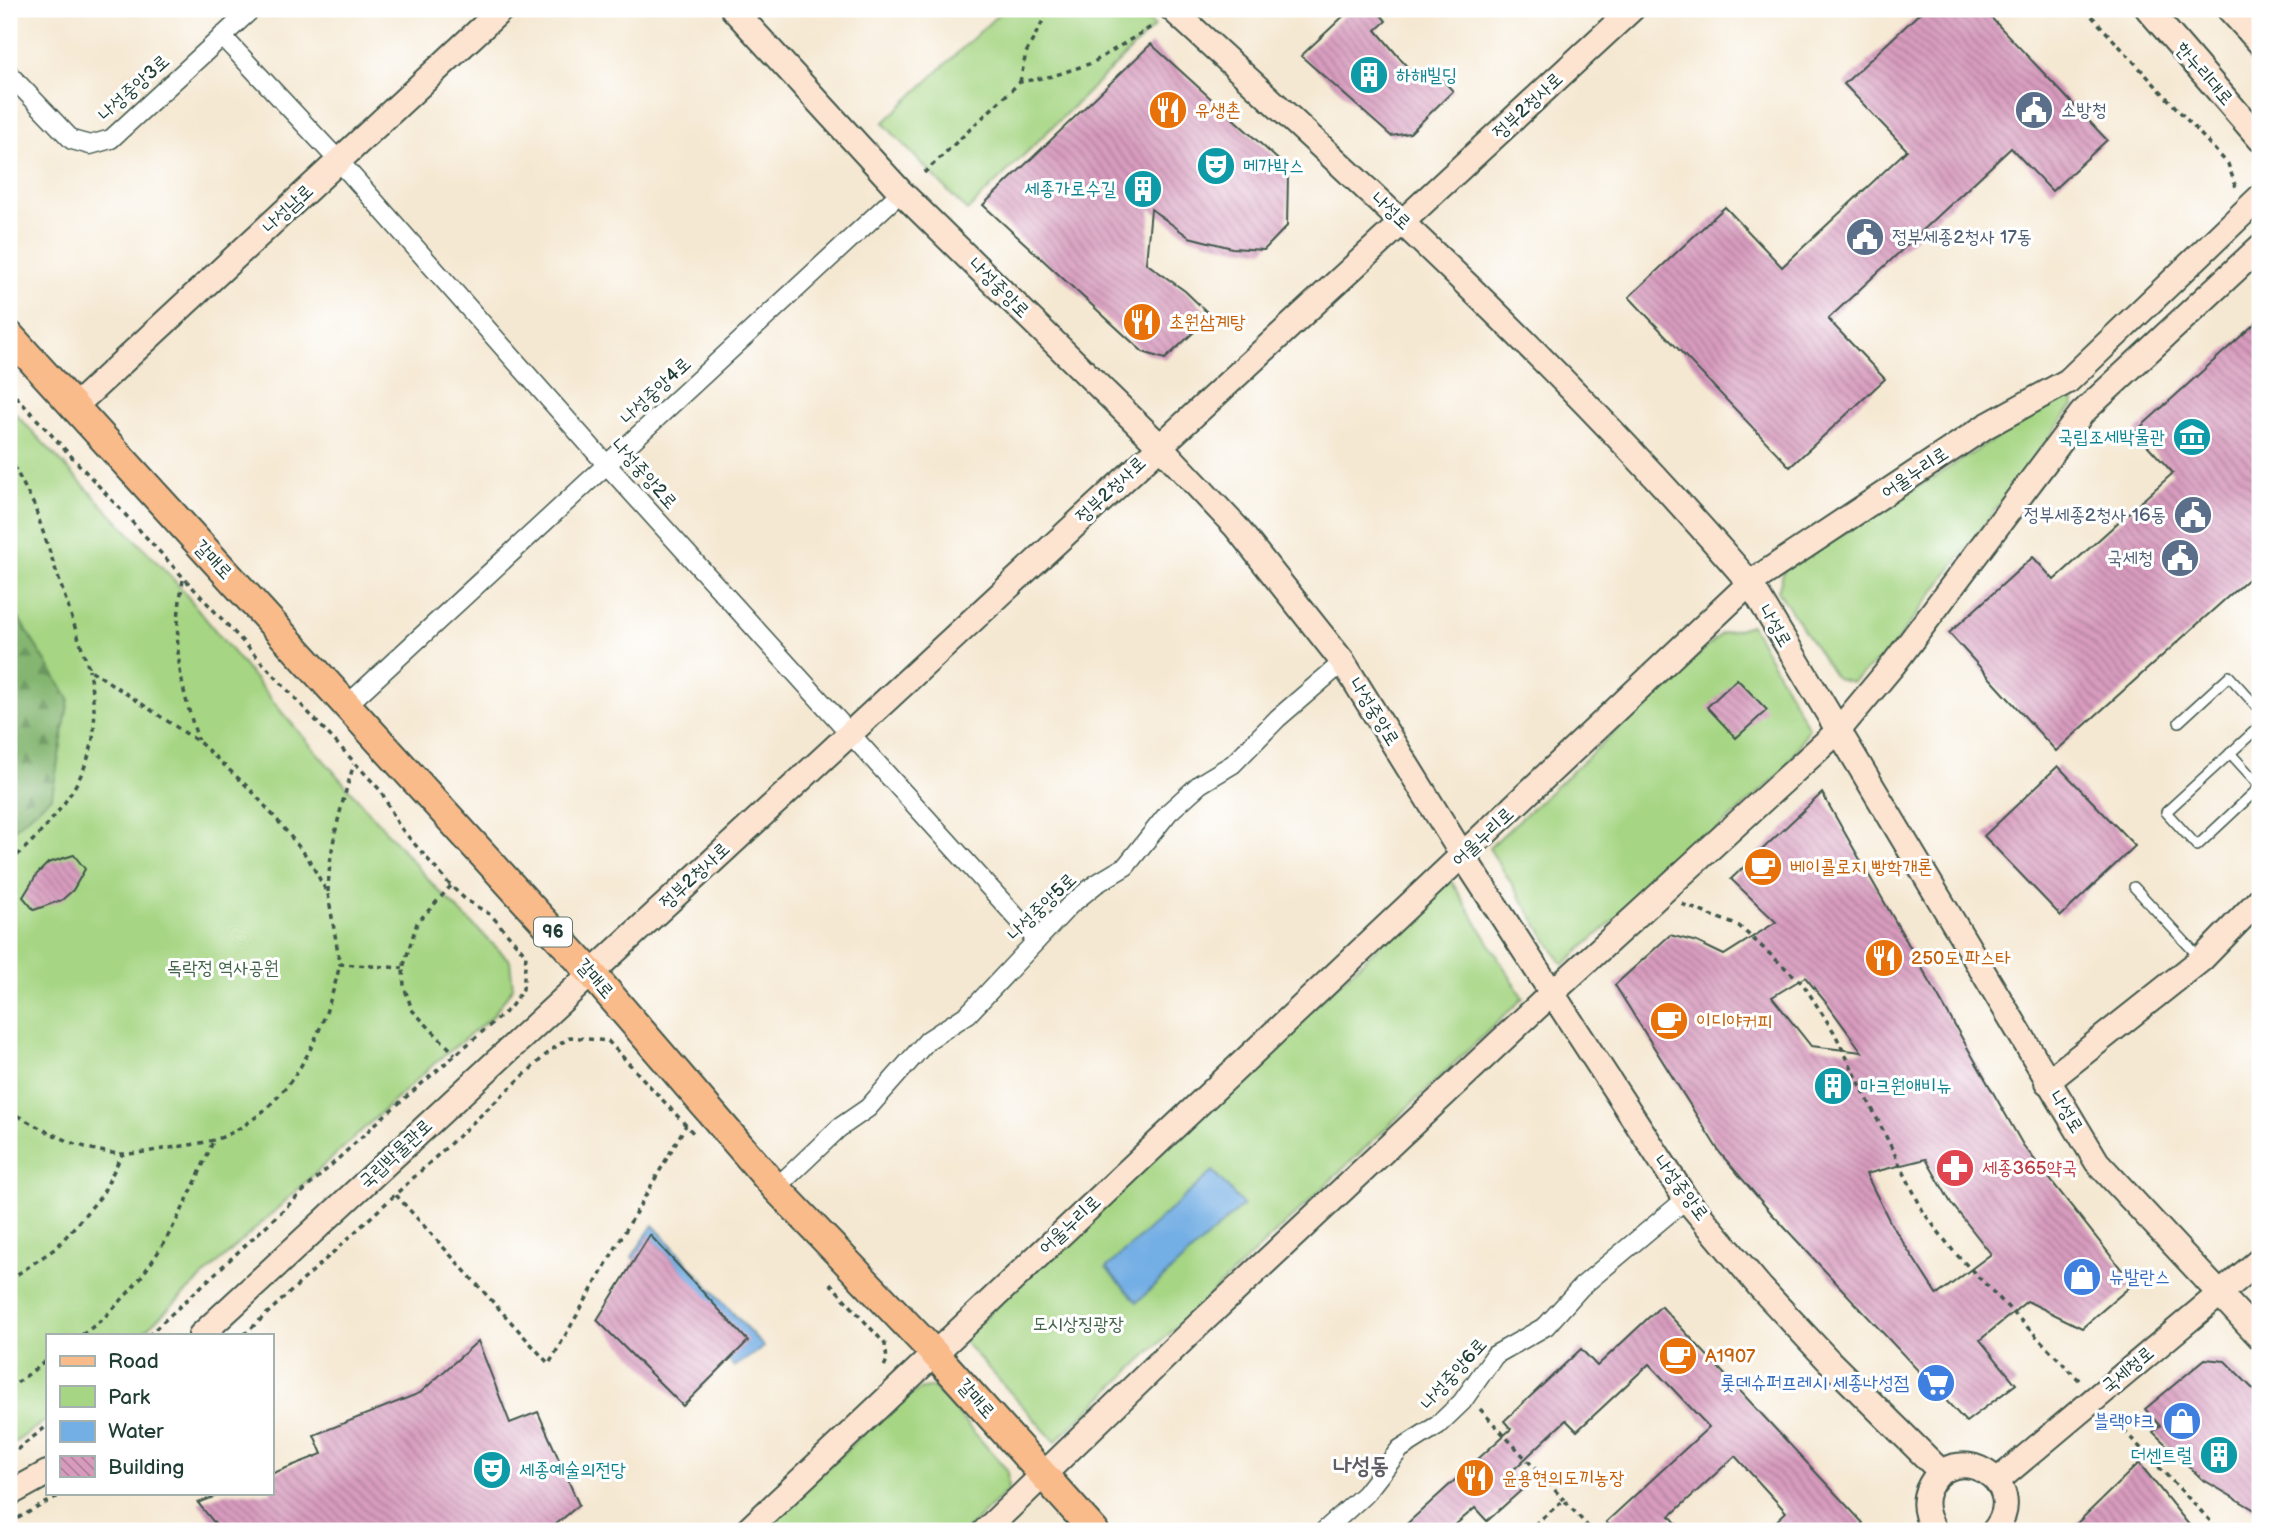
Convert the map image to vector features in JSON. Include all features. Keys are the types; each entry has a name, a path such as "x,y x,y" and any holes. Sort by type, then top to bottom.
{"main road":[{"name":"갈매로","path":"9,335 591,973 776,1188 934,1353 1094,1531"}],"street":[{"name":"나성중앙3로","path":"9,74 72,140 101,143 111,139 252,9"},
{"name":"나성남로","path":"73,408 502,9"},
{"name":"나성중앙로","path":"733,9 901,192 1159,445 1236,527 1343,662 1463,856 1686,1199 1760,1287 1829,1361 1941,1472"},
{"name":"나성로","path":"1172,9 1404,222 1688,511 1750,583 2097,1162 2218,1296 2260,1337"},
{"name":"정부2청사로","path":"591,973 1632,9"},
{"name":"한누리대로","path":"2148,9 2260,139"},
{"path":"2229,9 2260,43"},
{"name":"나성중앙2로","path":"222,36 339,161 607,465 852,732 1037,940"},
{"name":"나성중앙4로","path":"347,705 901,192"},
{"name":"어울누리로","path":"747,1531 1750,583 1986,426 2068,381 2260,197"},
{"path":"985,1531 1192,1331 1551,993 1837,732 1892,665 2082,413 2260,247"},
{"name":"나성중앙5로","path":"776,1188 839,1128 868,1108 928,1040 968,1014 1070,905 1096,884 1126,866 1169,813 1200,784 1233,764 1278,718 1343,662"},
{"path":"2047,1082 2202,959 2260,899"},
{"name":"국립박물관로","path":"202,1334 591,973"},
{"name":"나성중앙6로","path":"1324,1531 1365,1494 1400,1449 1438,1425 1462,1402 1495,1355 1546,1326 1581,1287 1686,1199"},
{"name":"국세청로","path":"1997,1481 2260,1260"},
{"path":"1936,1531 1925,1508 1926,1494 1941,1472 1952,1467 1977,1467 1997,1481 2005,1503 2003,1515 1994,1531"},
{"path":"9,1494 46,1474"}],"lane":[{"path":"2179,722 2229,676 2260,710"},
{"path":"2230,753 2260,786 2197,846 2166,812 2230,753 2260,726"},
{"path":"2134,887 2202,959"}],"path":[{"path":"1020,82 1026,53 1049,9"},
{"path":"2085,9 2228,164 2234,187"},
{"path":"924,173 1020,82 1054,76 1092,63 1151,27"},
{"path":"9,389 381,791 399,826 451,886 466,900 491,915 526,955 523,989 510,1008 455,1054 150,1334"},
{"path":"9,457 34,505 89,669 94,730 86,759 48,827 9,862"},
{"path":"183,578 176,623 177,661 183,693 199,742"},
{"path":"89,669 199,742 250,789 307,858 328,894"},
{"path":"9,1111 48,1133 88,1147 122,1154 226,1135 262,1111 291,1084 321,1028 340,964 328,894 328,869 339,814 354,764"},
{"path":"451,886 417,923 403,968 404,986 412,1010 455,1054"},
{"path":"1681,903 1739,926 1803,984 1834,1032 1924,1213 1954,1252 2074,1373"},
{"path":"340,964 403,968"},
{"path":"245,1334 550,1051 570,1037 608,1041 695,1135"},
{"path":"396,1195 549,1364 686,1125"},
{"path":"83,1334 120,1305 153,1263 214,1139"},
{"path":"9,1280 56,1248 102,1195 122,1154"},
{"path":"822,1274 885,1344 887,1360 882,1371"},
{"path":"9,1389 46,1361"},
{"path":"1477,1406 1592,1531"},
{"path":"2119,1425 2220,1531"},
{"path":"9,1456 46,1427"},
{"path":"9,1522 62,1494"},
{"path":"1527,1531 1564,1500"}],"green space":[{"path":"1004,9 1136,9 1155,26 967,211 883,123"},
{"path":"2071,397 2074,404 1888,653 1852,682 1836,678 1778,591 1784,570 2058,400"},
{"name":"독락정 역사공원","path":"9,407 174,580 285,716 435,887 510,961 513,987 492,1017 436,1062 141,1334 46,1334 46,1420 9,1447"},
{"path":"9,603 69,699 52,796 9,833"},
{"path":"1751,625 1809,728 1785,770 1563,965 1489,848 1721,634"},
{"name":"도시상징광장","path":"1450,879 1523,998 1055,1442 962,1339"},
{"path":"934,1387 1007,1470 1008,1490 965,1531 760,1531 895,1404 918,1390"}],"water":[{"path":"1213,1171 1243,1205 1137,1302 1106,1268"},
{"path":"653,1225 764,1347 734,1367 632,1257"}],"building":[{"name":"하해빌딩","path":"1351,9 1376,9 1386,21 1376,30 1419,81 1433,70 1453,91 1410,133 1391,136 1301,56"},
{"name":"정부세종2청사 17동","path":"1924,9 1983,9 2107,140 2052,191 2011,148 1828,319 1885,379 1790,467 1629,297 1725,207 1782,267 1907,150 1844,84"},
{"name":"세종가로수길","path":"1151,44 1285,166 1288,175 1287,226 1264,250 1232,248 1189,237 1151,209 1146,263 1185,291 1211,316 1165,359 1143,352 983,205"},
{"name":"정부세종2청사 16동","path":"2260,319 2260,568 2056,751 1949,633 2033,557 2054,580 2173,473 2135,432"},
{"path":"1737,679 1767,710 1736,738 1707,707"},
{"path":"2058,766 2135,846 2061,916 1984,836"},
{"name":"마크원애비뉴","path":"1822,793 2023,1145 2133,1284 2082,1328 2027,1301 1980,1340 2016,1384 1966,1422 1772,1214 1720,1153 1615,985 1670,935 1697,942 1724,955 1776,922 1731,879","holes":["1805,977 1828,1005 1862,1052 1811,1046 1772,997","1926,1159 1951,1203 1991,1254 1937,1295 1890,1222 1866,1174"]},
{"path":"74,855 85,869 73,890 62,900 34,910 23,897 37,874 48,863"},
{"path":"650,1235 748,1341 683,1406 597,1320"},
{"path":"1661,1306 1863,1523 1854,1531 1766,1531 1786,1512 1735,1456 1670,1516 1683,1531 1615,1531 1606,1522 1709,1427 1649,1364 1577,1431 1566,1420 1511,1472 1525,1487 1487,1521 1475,1508 1448,1531 1399,1531 1511,1429 1504,1421 1581,1349 1597,1366"},
{"path":"478,1341 510,1423 538,1412 579,1505 548,1531 221,1531 198,1503 221,1494 273,1494 273,1473 322,1454 314,1435 420,1393"},
{"name":"더센트럴","path":"2205,1359 2225,1361 2260,1396 2260,1513 2202,1479 2153,1432 2160,1426 2145,1409"},
{"name":"더센트럴","path":"2139,1463 2194,1531 2069,1531"}],"place":[{"name":"하해빌딩","path":"1369,75"},
{"name":"유생촌","path":"1168,110"},
{"name":"소방청","path":"2034,110"},
{"name":"메가박스","path":"1216,166"},
{"name":"세종가로수길","path":"1143,189"},
{"name":"정부세종2청사 17동","path":"1865,237"},
{"name":"초원삼계탕","path":"1142,322"},
{"name":"국립조세박물관","path":"2192,437"},
{"name":"정부세종2청사 16동","path":"2193,515"},
{"name":"국세청","path":"2180,558"},
{"name":"베이콜로지 빵학개론","path":"1763,867"},
{"name":"250도 파스타","path":"1884,958"},
{"name":"이디야커피","path":"1669,1021"},
{"name":"마크원애비뉴","path":"1833,1086"},
{"name":"세종365약국","path":"1955,1168"},
{"name":"뉴발란스","path":"2082,1277"},
{"name":"A1907","path":"1678,1356"},
{"name":"롯데슈퍼프레시 세종나성점","path":"1936,1383"},
{"name":"블랙야크","path":"2182,1421"},
{"name":"더센트럴","path":"2219,1455"},
{"name":"세종예술의전당","path":"492,1470"},
{"name":"윤용현의도끼농장","path":"1475,1478"}],"district":[{"name":"나성동","path":"1361,1466"}]}
